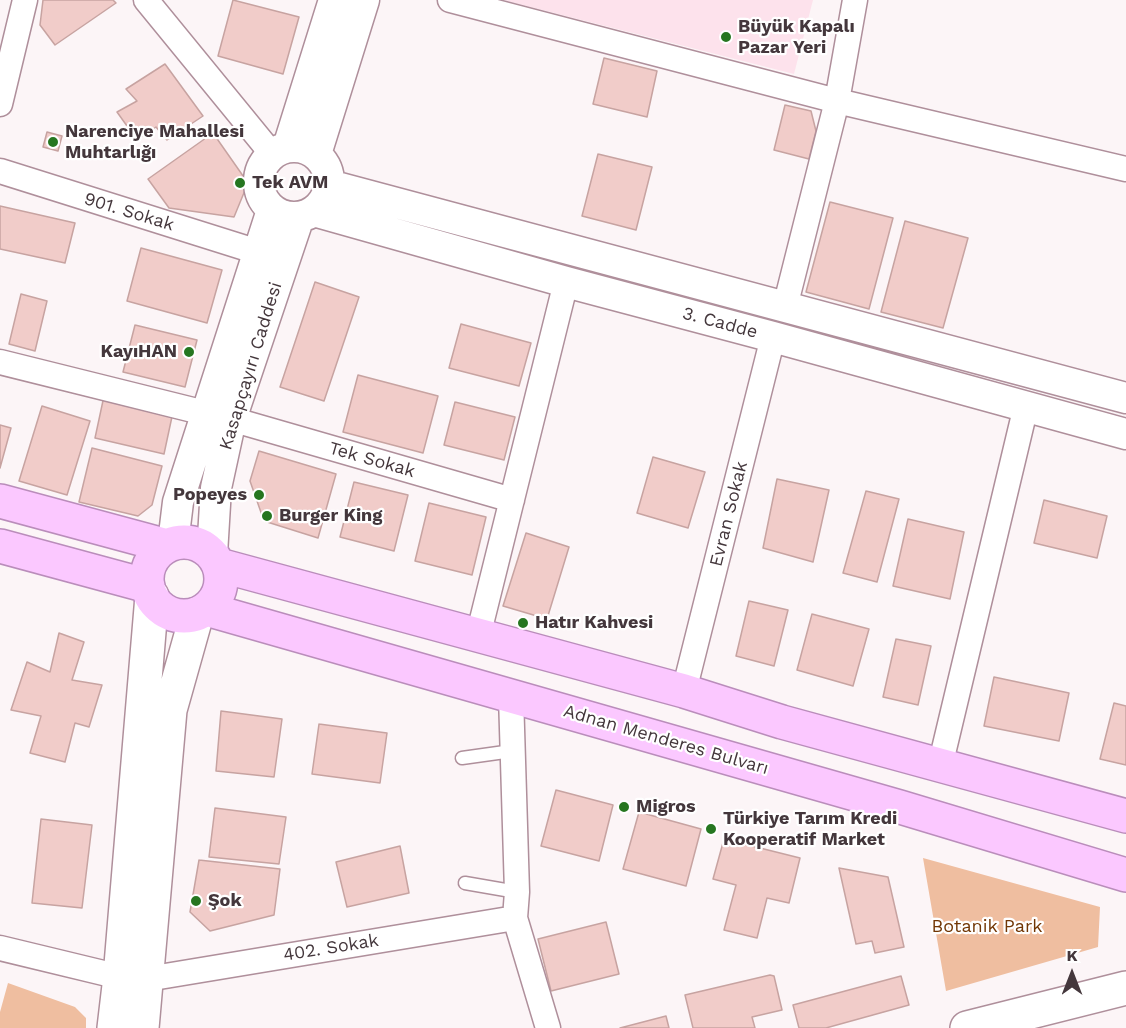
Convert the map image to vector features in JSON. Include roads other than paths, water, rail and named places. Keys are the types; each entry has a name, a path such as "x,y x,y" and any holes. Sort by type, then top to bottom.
{"highway":[{"path":"0,501 170,545"},
{"path":"215,560 221,577 220,589 214,600 201,611 176,615 166,611 150,591 147,575 150,563 157,553 170,545 183,542 194,543 215,560 478,636 684,691 782,722 1126,816"},
{"path":"0,546 150,591"},
{"name":"Adnan Menderes Bulvarı","path":"201,611 511,696 900,807 1126,875"}],"main road":[{"path":"142,1028 134,978 150,591"},
{"path":"114,1028 134,978 171,710 201,611"},
{"path":"967,1028 1126,988"}],"street":[{"path":"0,104 25,0"},
{"path":"146,0 292,152 324,162 328,173 327,195 295,212 260,192 258,182 265,162 292,152 364,0"},
{"path":"292,152 334,0"},
{"path":"450,0 837,101 1126,169"},
{"path":"785,307 837,101 855,0"},
{"name":"901. Sokak","path":"0,171 258,252"},
{"name":"3. Cadde","path":"329,185 1126,398"},
{"name":"3. Cadde","path":"295,212 773,337 1126,434"},
{"name":"Kasapçayırı Caddesi","path":"215,560 218,416 258,252 295,212"},
{"name":"Kasapçayırı Caddesi","path":"170,545 178,502 218,416 295,212"},
{"path":"478,636 566,282"},
{"name":"Evran Sokak","path":"684,691 773,337"},
{"name":"Tek Sokak","path":"0,362 218,416 512,500"},
{"path":"940,766 1026,406"},
{"path":"511,696 517,892 515,918 548,1028"},
{"name":"402. Sokak","path":"0,948 134,978 515,918"}],"lane":[{"path":"462,758 512,751"},
{"path":"465,883 517,892"}],"place":[{"name":"Büyük Kapalı Pazar Yeri","path":"726,37"},
{"name":"Narenciye Mahallesi Muhtarlığı","path":"53,142"},
{"name":"Tek AVM","path":"240,183"},
{"name":"KayıHAN","path":"189,352"},
{"name":"Popeyes","path":"259,495"},
{"name":"Burger King","path":"267,516"},
{"name":"Hatır Kahvesi","path":"523,623"},
{"name":"Migros","path":"624,807"},
{"name":"Türkiye Tarım Kredi Kooperatif Market","path":"711,829"},
{"name":"Şok","path":"196,901"}],"park label":[{"name":"Botanik Park","path":"987,927"}]}
